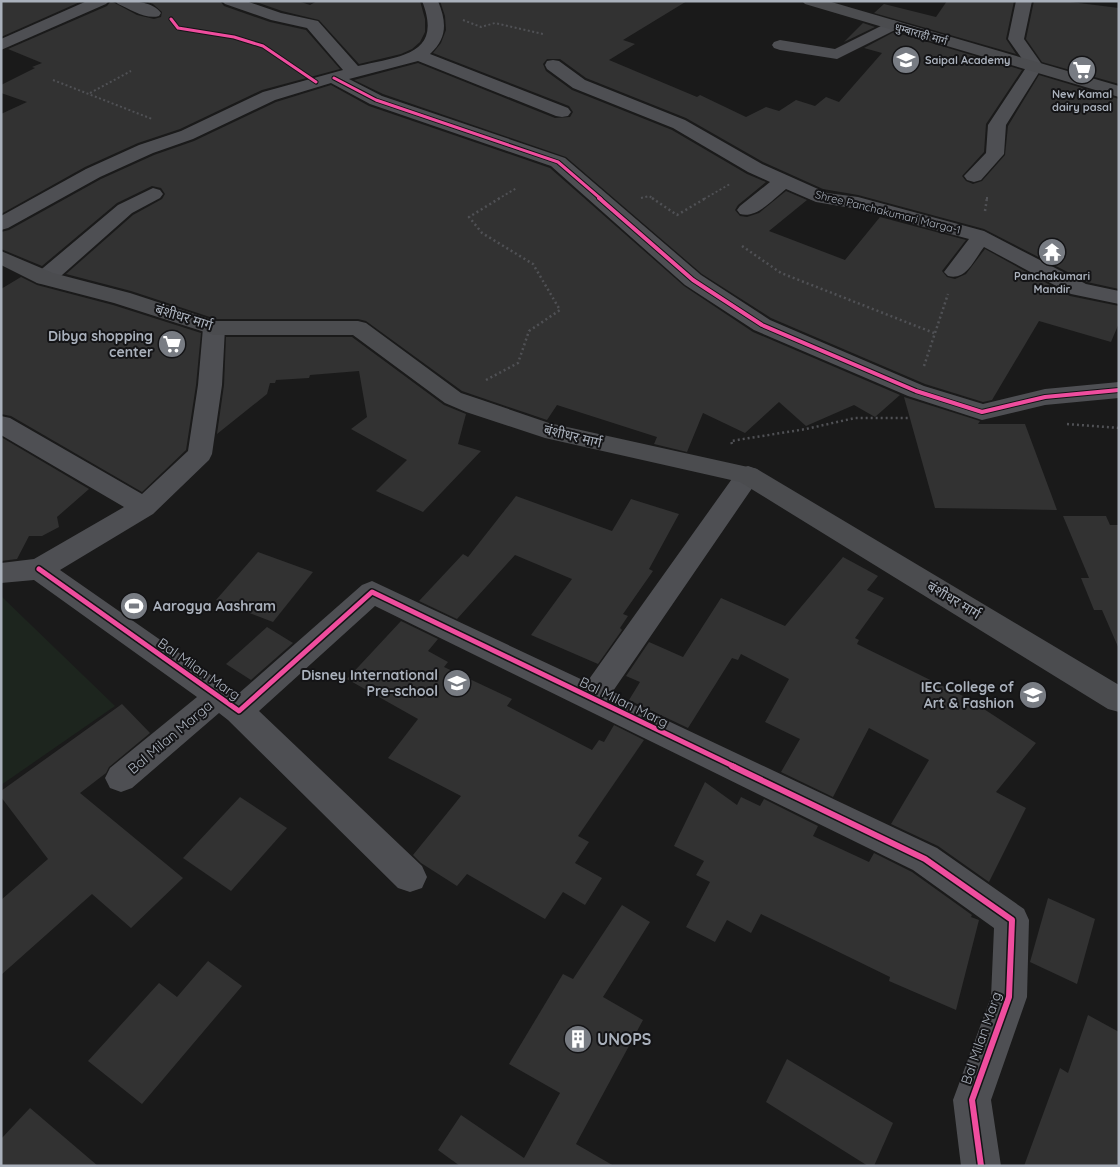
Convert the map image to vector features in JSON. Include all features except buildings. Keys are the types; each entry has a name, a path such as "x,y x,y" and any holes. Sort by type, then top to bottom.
{"main road":[{"name":"धुम्बाराही मार्ग","path":"810,1 1119,92"},
{"name":"बंशीधर मार्ग","path":"1,257 45,278 122,298 214,328 358,328 453,398 545,430 748,475 1119,700"}],"street":[{"path":"67,1 81,10"},
{"path":"1,45 101,1"},
{"path":"122,1 153,13"},
{"path":"230,1 277,17 312,24 346,75 376,100 558,162 693,280 762,325 916,391 982,412 1045,397 1119,390"},
{"path":"974,176 995,154 997,125 1035,66 1016,39 1024,1"},
{"path":"1,224 93,173 146,149 187,135 269,96 419,56 432,44 436,33 432,6"},
{"path":"780,45 837,54 893,26"},
{"path":"419,56 562,112"},
{"name":"Shree Panchakumari Marga-1","path":"553,65 579,84 679,124 755,168 823,198 858,203 977,235 1080,289 1119,298"},
{"path":"747,210 784,181"},
{"path":"45,278 125,209 153,194"},
{"path":"955,272 980,238"},
{"path":"1,573 39,569 144,507 200,454 210,386 214,328"},
{"path":"1,424 144,507"},
{"path":"591,699 748,475"},
{"name":"Bal Milan Marg","path":"39,569 229,704 372,592 925,859 1012,920 1010,997 972,1100 981,1166"},
{"path":"229,704 410,877"},
{"name":"Bal Milan Marga","path":"122,778 229,704"}],"path":[{"path":"432,6 481,27 495,23 543,34"},
{"path":"89,93 131,71"},
{"path":"53,80 89,93 187,135"},
{"path":"636,199 650,196 677,216 755,168"},
{"path":"453,398 518,363 529,331 560,310 533,264 482,233 469,217 517,188"},
{"path":"742,246 782,273 840,298 934,333"},
{"path":"916,391 955,272"},
{"path":"748,475 730,441 806,430 855,418"}],"shaded area":[{"path":"1,596 115,706 1,785"}],"cycle path":[{"path":"171,19 178,28 234,37 263,46 316,82"},
{"path":"334,78 376,100 558,162 693,280 762,325 916,391 982,412 1045,397 1119,390"},
{"path":"39,569 239,711 372,592 925,859 1012,920 1009,997 972,1100 981,1166"}],"place":[{"name":"Saipal Academy","path":"906,60"},
{"name":"New Kamal dairy pasal","path":"1082,70"},
{"name":"Panchakumari Mandir","path":"1052,252"},
{"name":"Dibya shopping center","path":"172,344"},
{"name":"Aarogya Aashram","path":"134,606"},
{"name":"Disney International Pre-school","path":"457,683"},
{"name":"IEC College of Art & Fashion","path":"1033,695"},
{"name":"UNOPS","path":"578,1039"}]}
